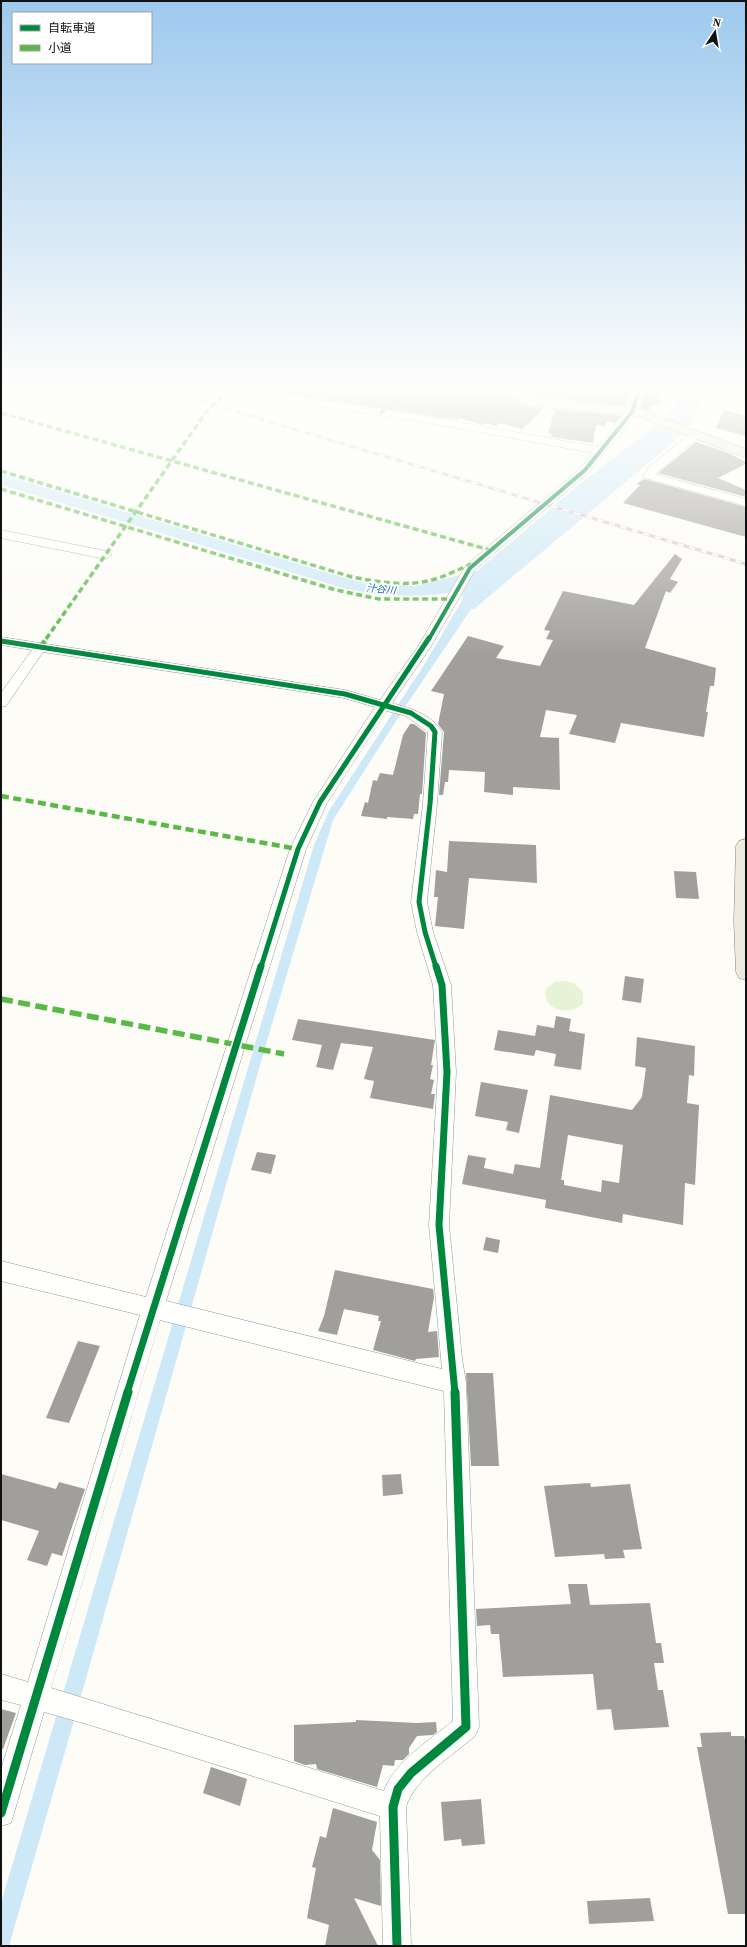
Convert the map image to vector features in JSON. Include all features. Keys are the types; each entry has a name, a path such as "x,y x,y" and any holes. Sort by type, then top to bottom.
{"main road":[{"path":"746,846 744,921 746,972"}],"street":[{"path":"1,1813 43,1700 298,849 320,802 423,648 470,568 577,477"},
{"path":"652,477 746,503"},
{"path":"1,534 106,554"},
{"path":"1,641 345,694 411,713 432,726 435,732 430,804 419,902 425,932 442,985 447,1072 438,1225 451,1358 455,1382 466,1727 411,1773 398,1789 393,1807 396,1946"},
{"path":"1,703 40,647"},
{"path":"1,1271 455,1382"},
{"path":"1,1687 90,1712 393,1807"}],"green space":[{"path":"562,981 574,983 583,992 583,1003 572,1010 558,1010 548,1002 546,989 555,982"}],"water":[{"name":"汁谷川","path":"1,477 10,477 368,584 415,586 477,571 589,477 632,477 474,609 471,609 405,707 333,820 266,1044 9,1946 1,1946 1,1903 314,845 329,811 424,665 463,599 461,591 432,595 404,596 375,594 347,589 1,485"}],"building":[{"path":"672,477 720,477 718,478 746,490 746,497"},
{"path":"644,479 746,507 746,537 623,503 640,485 636,484"},
{"path":"675,554 682,559 670,579 678,582 670,593 666,591 645,648 716,668 714,686 710,686 704,737 621,723 615,743 569,734 577,715 546,710 540,737 559,738 560,790 513,787 513,795 484,792 485,772 449,770 448,782 445,782 443,795 439,795 444,732 438,724 444,694 431,691 468,636 504,646 496,658 540,666 553,640 546,639 550,631 544,630 563,591 634,605"},
{"path":"410,724 414,724 426,733 422,794 420,794 418,814 414,814 413,819 387,817 387,819 361,816 365,802 368,803 373,780 377,781 380,773 393,775 403,735"},
{"path":"449,841 536,845 537,883 469,878 464,929 435,926 438,897 434,897 436,870 447,872"},
{"path":"674,871 696,872 699,899 676,898"},
{"path":"625,976 644,979 641,1003 622,1000"},
{"path":"556,1016 571,1019 569,1031 585,1034 581,1070 554,1066 556,1054 536,1050 534,1056 494,1050 498,1030 535,1036 537,1025 554,1028"},
{"path":"298,1019 435,1040 430,1079 434,1080 431,1094 435,1094 433,1109 370,1098 374,1081 364,1079 373,1047 341,1043 333,1070 316,1067 322,1045 292,1040"},
{"path":"637,1037 695,1046 694,1076 689,1075 687,1103 699,1105 695,1185 685,1183 683,1225 623,1214 622,1223 545,1208 546,1200 462,1184 468,1155 486,1158 484,1168 513,1174 515,1164 540,1168 550,1095 632,1110 642,1097 646,1068 635,1066","holes":["568,1135 623,1145 619,1183 602,1180 601,1192 564,1185 564,1180 561,1180"]},
{"path":"481,1082 528,1090 519,1133 506,1130 508,1122 475,1116"},
{"path":"257,1152 276,1155 271,1174 251,1170"},
{"path":"486,1237 500,1240 498,1253 483,1250"},
{"path":"335,1270 433,1289 434,1297 428,1332 437,1331 439,1357 416,1359 415,1361 373,1350 381,1321 378,1321 379,1316 344,1309 337,1335 318,1331 324,1316"},
{"path":"78,1341 100,1346 69,1423 46,1418"},
{"path":"466,1373 493,1373 499,1466 471,1466"},
{"path":"1,1474 56,1489 59,1482 85,1489 62,1556 52,1553 47,1566 27,1560 39,1531 1,1520"},
{"path":"401,1474 403,1494 383,1496 382,1475"},
{"path":"590,1483 591,1487 630,1484 642,1549 623,1550 625,1558 605,1559 604,1554 555,1557 544,1486"},
{"path":"568,1584 587,1584 590,1605 650,1603 656,1643 661,1643 664,1663 654,1663 658,1690 663,1690 669,1727 614,1730 611,1709 597,1710 593,1674 503,1677 499,1634 491,1634 490,1625 477,1626 476,1609 571,1604"},
{"path":"1,1709 16,1713 3,1749 1,1749"},
{"path":"356,1720 417,1723 436,1722 437,1732 433,1735 417,1736 409,1748 409,1754 403,1760 395,1760 394,1766 383,1765 377,1787 317,1769 316,1764 305,1765 294,1761 294,1725 356,1722"},
{"path":"731,1732 731,1736 744,1736 746,1744 746,1914 728,1914 697,1747 702,1747 700,1733"},
{"path":"211,1767 247,1779 240,1806 203,1793"},
{"path":"481,1799 485,1844 462,1846 461,1839 444,1841 441,1802"},
{"path":"333,1808 377,1822 372,1850 380,1860 381,1906 354,1898 378,1946 325,1946 329,1925 307,1918 316,1868 312,1867 320,1836 326,1838"},
{"path":"650,1898 654,1921 589,1924 587,1901"}],"railway":[{"path":"454,477 746,564"}],"marked path":[{"path":"20,477 352,577 381,582 412,583 431,580 472,564"},
{"path":"40,647 160,477"},
{"path":"229,477 490,550"},
{"path":"1,489 336,590 379,599 450,599"},
{"path":"1,796 298,849"},
{"path":"1,999 284,1054"}],"cycle path":[{"path":"1,1813 153,1308 298,849 320,802 423,648 470,568 577,477"},
{"path":"1,641 345,694 411,713 431,726 435,732 430,804 419,902 425,932 442,985 447,1072 439,1225 451,1358 455,1383 466,1727 411,1773 398,1789 393,1807 397,1946"}]}
